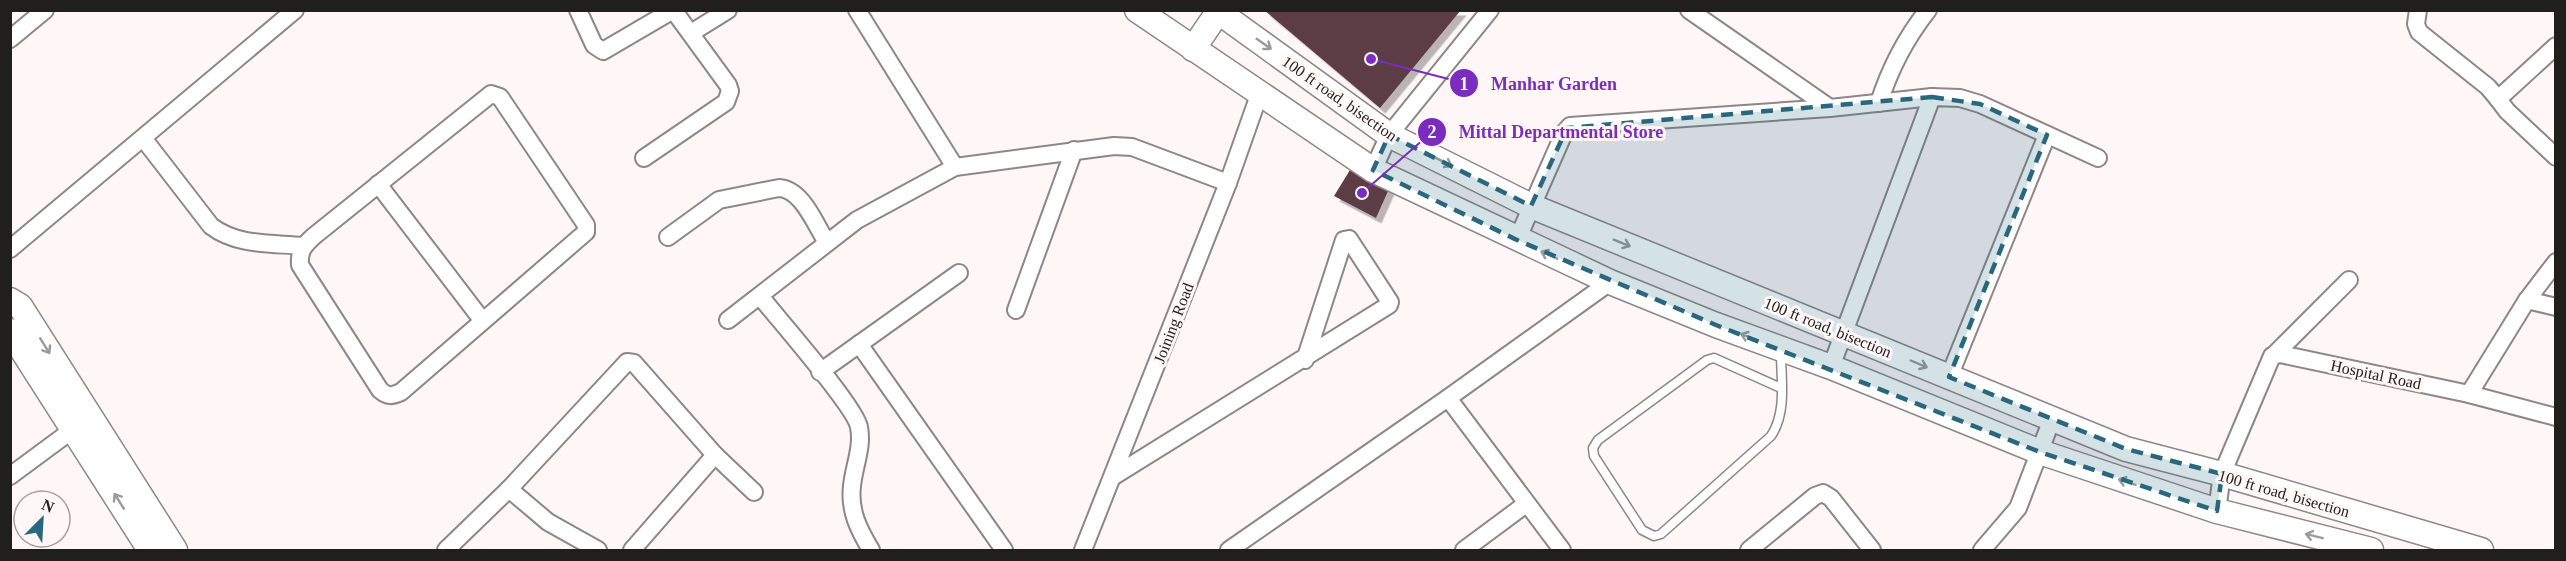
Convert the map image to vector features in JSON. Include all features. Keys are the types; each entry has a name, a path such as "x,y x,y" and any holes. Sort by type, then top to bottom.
{"street":[{"path":"10,39 45,10"},
{"path":"10,249 295,10"},
{"path":"578,10 594,45 603,51 673,11 728,85 729,96 726,102 644,158"},
{"path":"691,33 728,10"},
{"path":"857,10 955,167"},
{"name":"100 ft road, bisection","path":"1137,10 1373,170 1610,282 1831,367 2040,452 2217,511 2371,550"},
{"path":"1373,170 1389,135 1490,10"},
{"path":"1689,10 1830,108"},
{"path":"1879,103 1887,76 1906,38 1928,10"},
{"path":"2418,10 2416,24 2419,32 2488,87 2507,111 2556,156"},
{"path":"1193,49 1217,11"},
{"name":"100 ft road, bisection","path":"1217,11 1389,135 1531,206 2126,449 2222,474 2481,550"},
{"path":"2498,99 2556,46"},
{"path":"491,94 500,97 587,228 583,236 482,320 401,392 392,396 380,390 300,265 299,255 303,246 491,94"},
{"name":"Joining Road","path":"1083,550 1228,183 1260,95"},
{"path":"1831,367 1932,97"},
{"path":"1517,240 1564,133 1570,126 1830,108 1932,97 1960,98 1980,104 2098,158"},
{"path":"1949,377 2047,135"},
{"path":"143,138 211,226 223,235 238,240 303,246"},
{"path":"728,320 826,241 857,220 955,167 1074,150 1132,147 1228,183"},
{"path":"1016,310 1074,150"},
{"path":"378,184 482,320"},
{"path":"668,237 719,200 785,188 798,196 826,241"},
{"path":"1114,476 1305,360 1390,303 1349,239 1344,240 1305,360"},
{"path":"2469,394 2527,300 2556,262"},
{"path":"820,372 959,273"},
{"path":"2217,511 2222,474 2269,358 2349,280"},
{"path":"1229,550 1610,282"},
{"path":"760,296 855,416 859,426 860,442 852,485 852,504 856,524 871,550"},
{"path":"10,300 20,306 148,543 175,550"},
{"path":"2527,300 2556,307"},
{"path":"10,331 82,423"},
{"path":"859,344 1004,550"},
{"name":"Hospital Road","path":"2275,354 2469,394 2556,417"},
{"path":"446,550 509,489 627,362 634,363 715,455 754,492"},
{"path":"1448,398 1562,550"},
{"path":"1982,550 2018,508 2052,419"},
{"path":"10,476 82,423"},
{"path":"632,550 715,455"},
{"path":"509,489 548,522 598,550"},
{"path":"1749,550 1815,496 1823,493 1831,498 1872,550"},
{"path":"1464,550 1526,504"}],"lane":[{"path":"1781,349 1781,388 1781,415 1771,436 1661,534 1654,536 1642,530 1594,456 1593,448 1598,440 1707,360 1714,358 1781,388"}],"highlighted area":[{"path":"1932,97 1980,104 2047,135 1949,377 2126,449 2222,474 2217,511 2040,452 1716,325 1517,240 1373,170 1389,135 1531,206 1567,128"}],"building":[{"path":"1264,10 1461,10 1380,108"},
{"path":"1350,170 1389,189 1376,218 1334,196"}],"place":[{"name":"Manhar Garden","path":"1371,59"},
{"name":"Mittal Departmental Store","path":"1362,193"}]}
